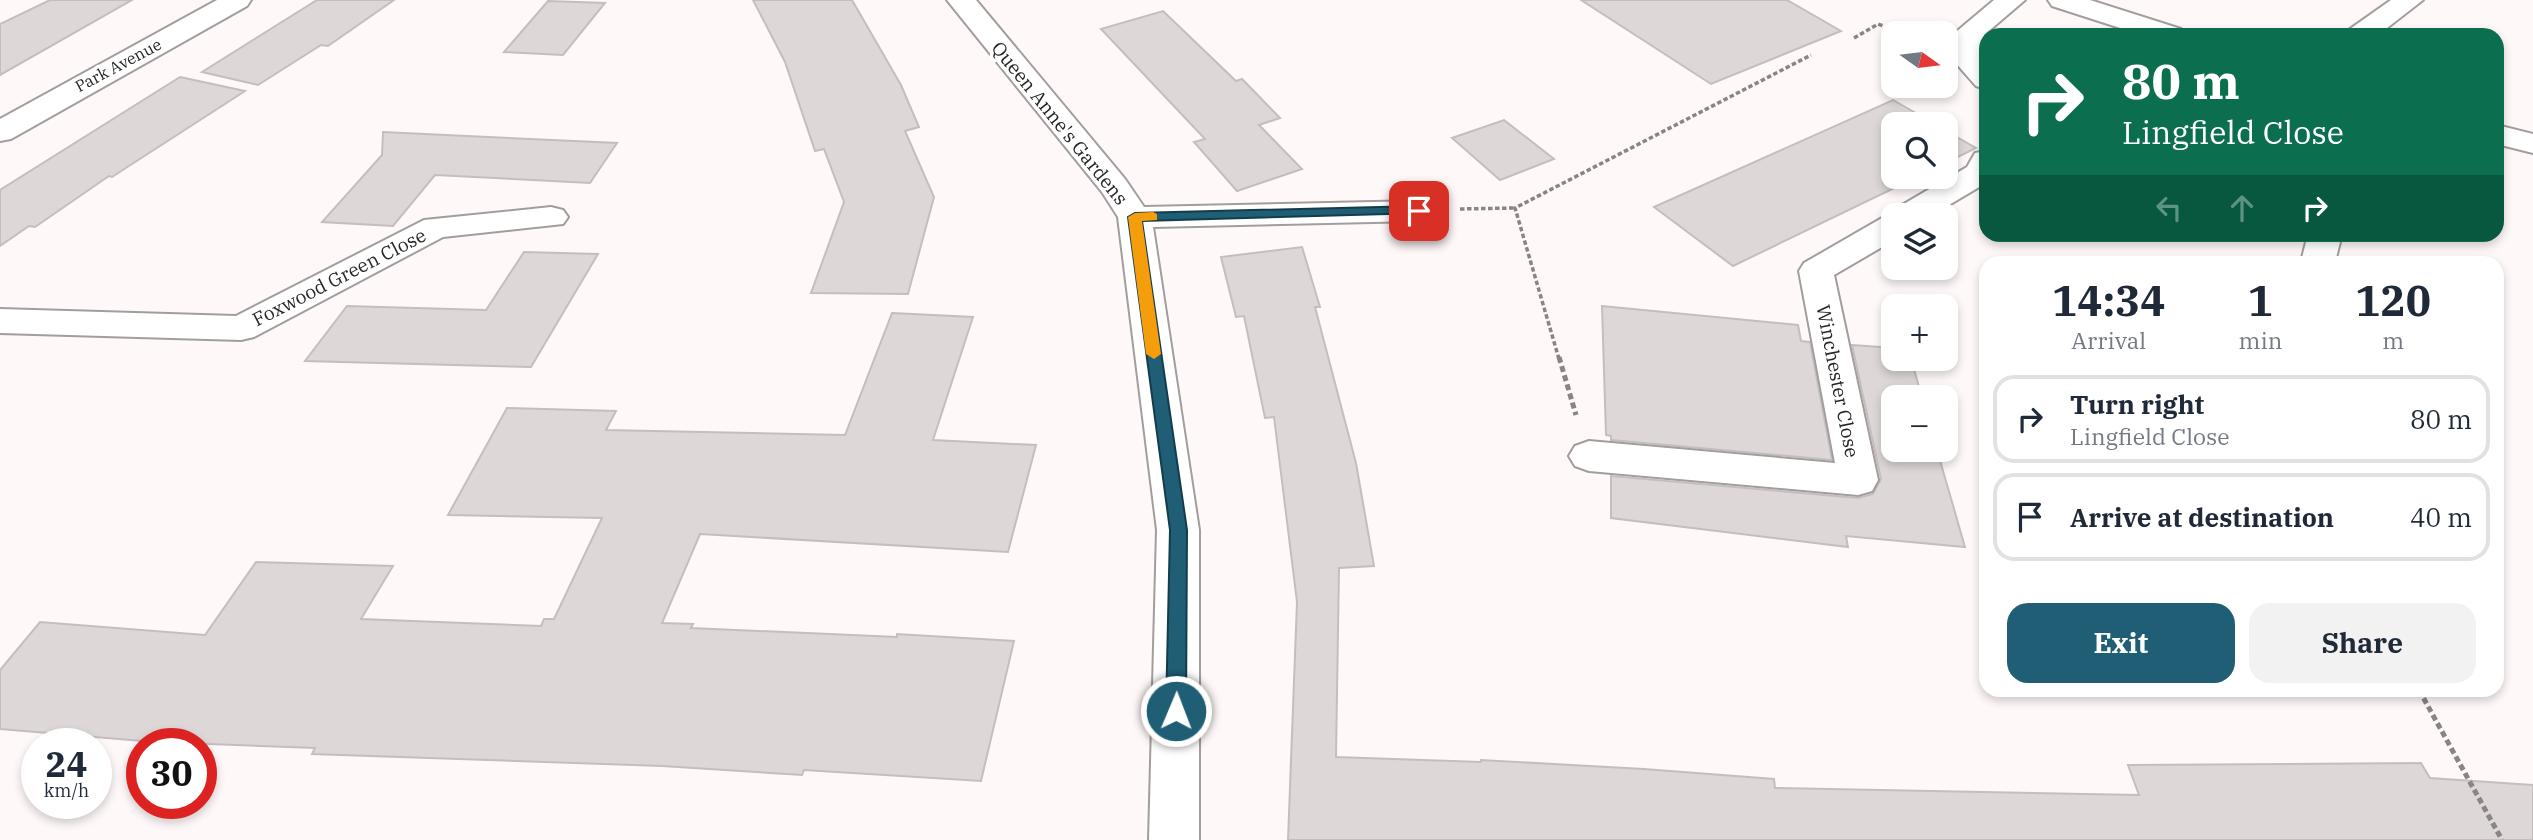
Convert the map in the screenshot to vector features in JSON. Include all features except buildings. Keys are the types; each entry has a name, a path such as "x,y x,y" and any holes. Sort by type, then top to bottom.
{"street":[{"name":"Park Avenue","path":"0,132 237,0"},
{"name":"Queen Anne's Gardens","path":"961,0 1114,186 1135,217 1178,530 1174,840"},
{"path":"1979,72 1969,61 1970,33 2011,0"},
{"path":"2062,0 2149,28"},
{"path":"2370,28 2409,0"},
{"path":"2504,136 2533,144"},
{"path":"1929,203 1979,174"},
{"path":"1135,217 1419,211"},
{"name":"Foxwood Green Close","path":"0,321 240,328 436,227 551,217"},
{"name":"Winchester Close","path":"1589,456 1858,480 1816,271 1881,233"}],"path":[{"path":"1854,38 1878,24 1881,25"},
{"path":"1419,211 1515,208 1811,55"},
{"path":"1515,208 1589,456"},
{"path":"2423,697 2502,840"}],"slow traffic":[{"path":"1153,217 1135,217 1154,354"}],"route":[{"path":"1176,711 1178,530 1135,217 1419,211"}]}
